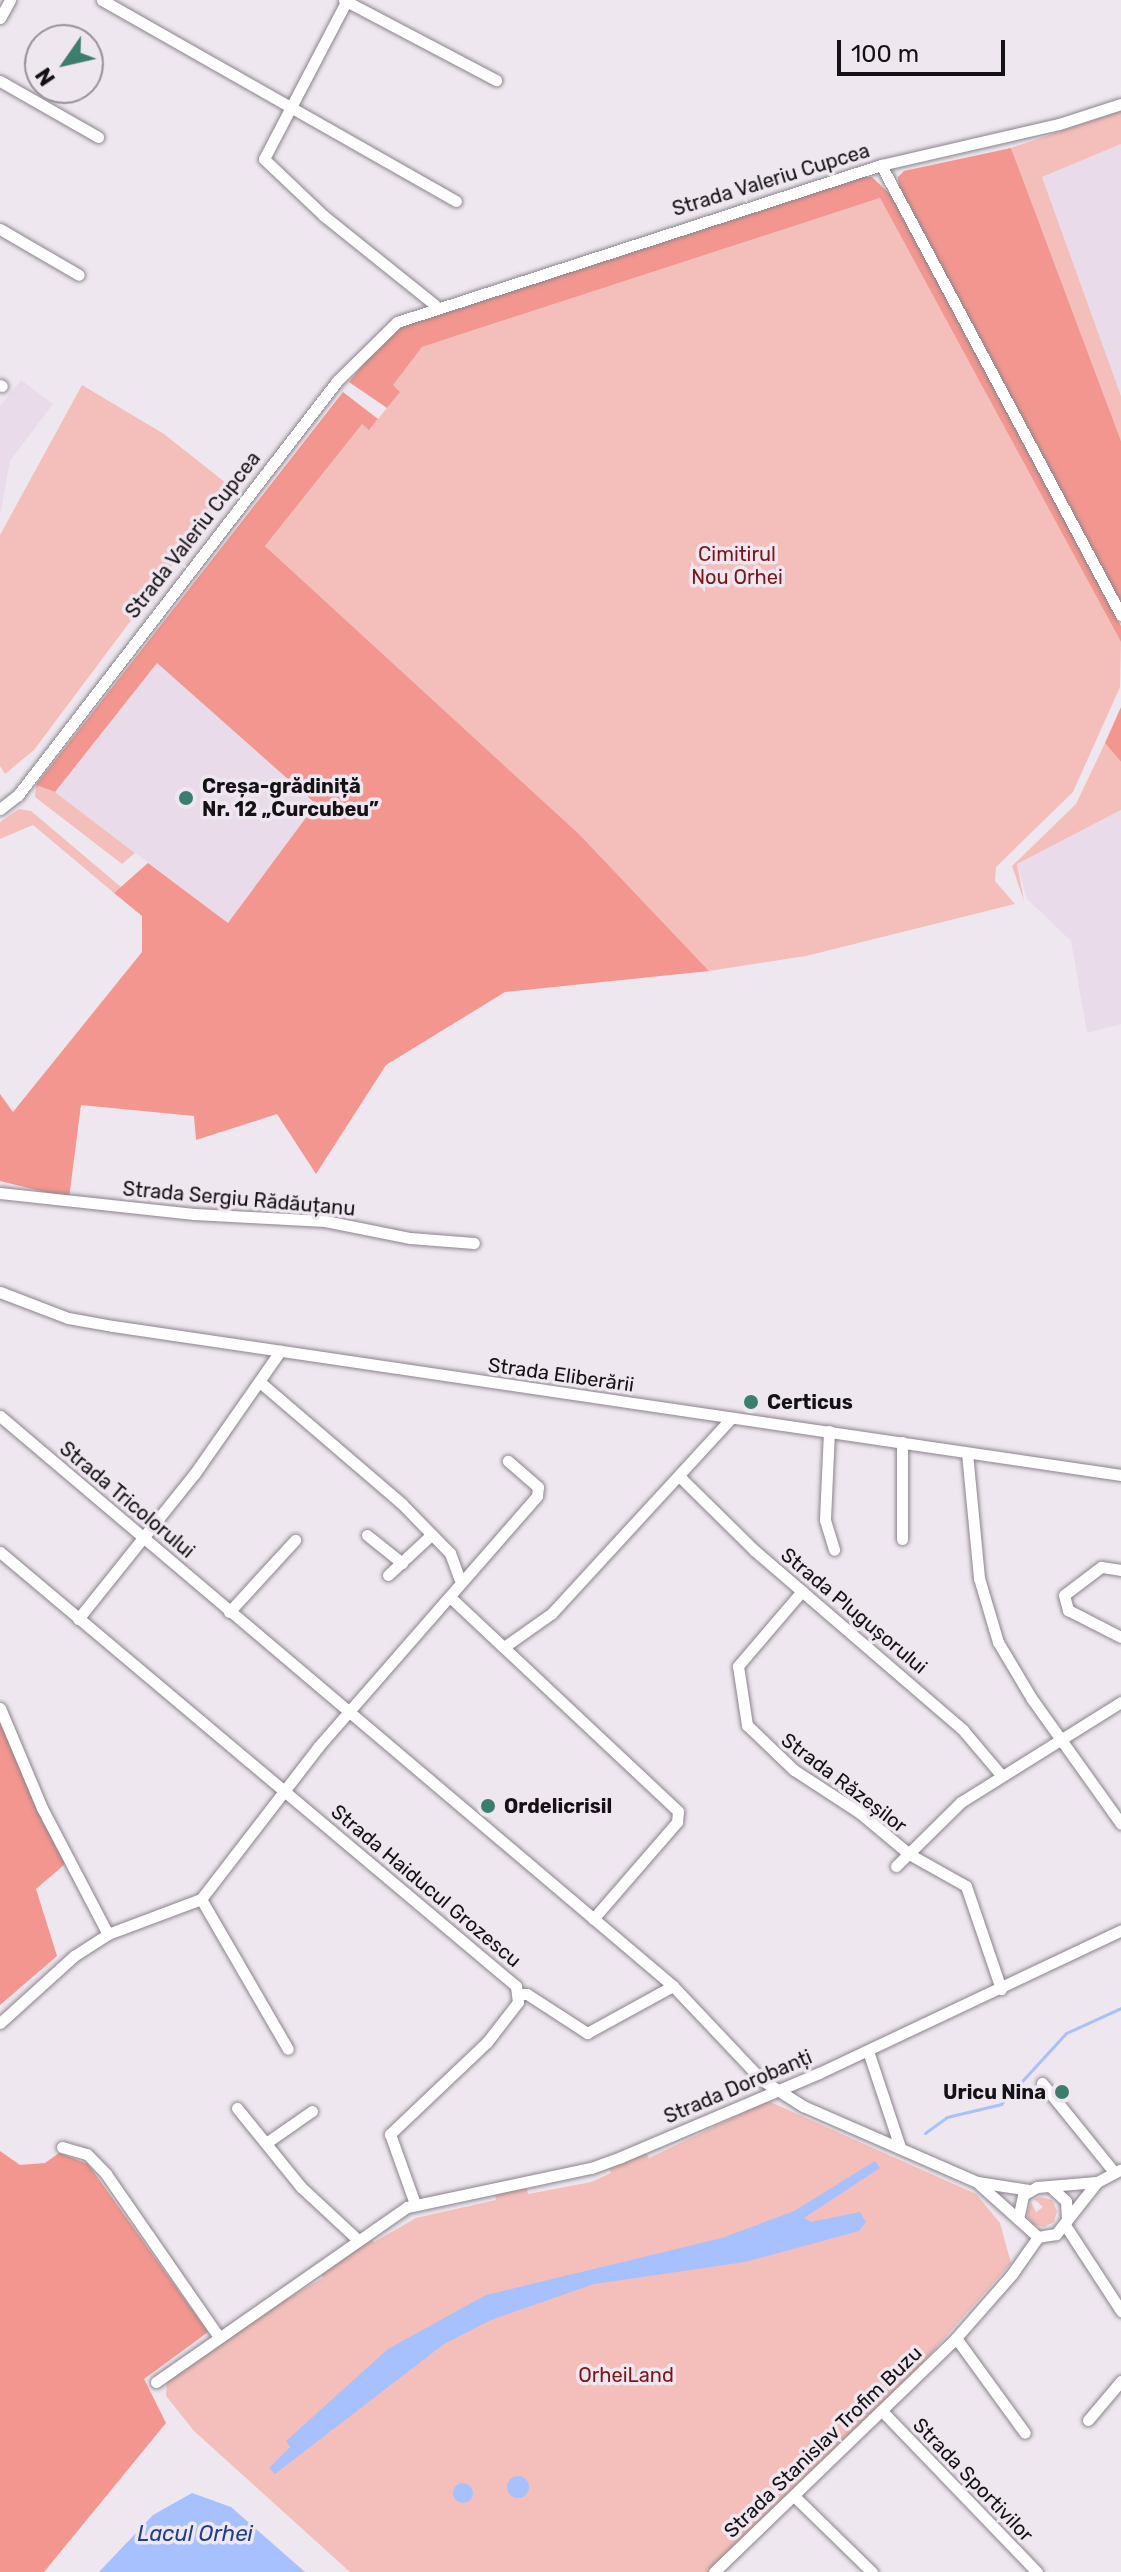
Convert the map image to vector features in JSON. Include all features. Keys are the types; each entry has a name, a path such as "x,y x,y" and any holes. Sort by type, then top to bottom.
{"street":[{"path":"0,18 10,0"},
{"path":"102,0 456,201"},
{"path":"435,305 324,216 264,159 346,0 496,80"},
{"path":"0,81 98,137"},
{"name":"Strada Valeriu Cupcea","path":"0,809 18,795 337,381 382,332 435,305 881,165 1059,124 1121,104"},
{"path":"881,165 1121,615"},
{"path":"0,229 79,275"},
{"name":"Strada Sergiu Rădăuțanu","path":"0,1193 194,1214 325,1221 410,1238 474,1243"},
{"name":"Strada Eliberării","path":"0,1292 68,1318 1121,1475"},
{"path":"78,1619 261,1383 280,1351"},
{"path":"261,1383 369,1472 450,1553 460,1581"},
{"name":"Strada Tricolorului","path":"0,1416 673,1986 777,2091 977,2182 1030,2190"},
{"path":"504,1647 552,1613 731,1418"},
{"path":"829,1431 825,1520 834,1550"},
{"path":"902,1442 902,1539"},
{"path":"967,1453 987,1611 1009,1662 1121,1824"},
{"path":"0,2023 74,1956 108,1934 201,1899 349,1712 539,1492 508,1461"},
{"name":"Strada Plugușorului","path":"680,1477 802,1591 963,1730 1001,1775"},
{"path":"367,1535 402,1563"},
{"path":"388,1575 431,1535"},
{"path":"229,1612 295,1540"},
{"name":"Strada Haiducul Grozescu","path":"0,1552 285,1790 429,1917 516,1986 519,1994 514,2010 487,2042 390,2134 415,2204"},
{"path":"1121,1570 1101,1567 1064,1595 1068,1610 1121,1637"},
{"name":"Strada Răzeșilor","path":"802,1591 738,1666 747,1725 794,1770 860,1813 909,1854 924,1858 973,1894 979,1935 1001,1989"},
{"path":"450,1597 679,1815 593,1919"},
{"path":"896,1866 937,1821 1059,1737 1121,1702"},
{"path":"0,1708 42,1808 108,1934"},
{"path":"201,1899 288,2049"},
{"name":"Strada Dorobanți","path":"156,2382 357,2239 415,2204 591,2168 868,2051 1121,1930"},
{"path":"519,1994 587,2033 673,1986"},
{"path":"868,2051 900,2147"},
{"path":"1042,2083 1118,2171 1097,2182 1030,2190 1019,2202 1018,2219 1038,2237 1056,2234 1097,2182"},
{"path":"237,2108 301,2187 357,2239"},
{"path":"266,2143 312,2111"},
{"path":"62,2147 87,2154 106,2174 218,2336"},
{"name":"Strada Tricolorului","path":"977,2182 1018,2219"},
{"path":"1052,2188 1066,2201 1066,2222 1121,2311"},
{"name":"Strada Stanislav Trofim Buzu","path":"714,2572 883,2412 956,2338 1012,2274 1038,2237"},
{"path":"956,2338 1025,2433"},
{"path":"1088,2420 1121,2381"},
{"name":"Strada Sportivilor","path":"883,2412 1037,2572"},
{"path":"794,2496 872,2572"}],"shaded area":[{"path":"1121,144 1121,396 1042,177"},
{"path":"1011,148 1121,441 1121,606 899,190 898,177 904,171"},
{"path":"860,177 872,177 892,196 1121,626 1121,642 880,198 422,347 393,385 400,392 387,408 349,382 390,332 409,322"},
{"path":"21,380 53,404 10,461 0,516 0,406"},
{"path":"343,392 378,419 369,430 362,424 265,546 579,834 709,971 505,992 386,1065 316,1174 277,1114 196,1140 194,1116 81,1105 69,1198 0,1181 0,1094 13,1112 142,952 142,916 114,893 148,863 228,923 316,804 157,663 55,792 36,785"},
{"name":"Creșa-grădiniță Nr. 12 „Curcubeu”","path":"157,663 316,804 228,923 55,792"},
{"path":"1121,707 1121,762 1105,743"},
{"path":"1121,810 1121,1024 1087,1033 1071,941 1027,899 1017,864"},
{"path":"0,1717 65,1864 36,1889 57,1956 0,2005"},
{"path":"0,2151 20,2165 45,2163 59,2153 88,2164 208,2332 144,2379 166,2423 44,2572 0,2572"}],"green space":[{"path":"1121,111 1121,144 1042,177 1121,396 1121,441 1011,148"},
{"name":"Cimitirul Nou Orhei","path":"880,198 1121,642 1120,687 1073,792 996,867 995,881 1015,904 806,956 709,971 579,834 265,546 362,423 370,429 399,393 392,385 422,347"},
{"path":"82,385 164,434 231,487 34,750 5,774 0,766 0,535"},
{"path":"1105,743 1121,762 1121,810 1017,864 1024,901 1012,866 1076,804"},
{"path":"36,785 55,792 135,853 122,864 35,797"},
{"path":"19,809 31,811 121,887 114,893 33,825 0,839 0,822"},
{"name":"OrheiLand","path":"768,2101 976,2194 1000,2223 1011,2263 901,2387 709,2572 350,2572 194,2431 166,2396 167,2380 251,2320 323,2278 319,2271 370,2237 374,2242 416,2218 496,2200 495,2192 526,2186 528,2194 591,2182 611,2173 609,2167 645,2151 649,2158"},
{"path":"1034,2199 1052,2200 1057,2211 1054,2222 1044,2227 1032,2224 1027,2214 1031,2202 1036,2212 1043,2207"}],"water":[{"path":"875,2161 880,2168 804,2218 811,2222 860,2212 866,2222 859,2231 745,2262 594,2284 491,2320 444,2344 275,2474 269,2468 290,2447 286,2441 388,2349 486,2295 722,2238 794,2211"},
{"path":"518,2476 526,2479 529,2487 526,2495 518,2498 510,2495 507,2487 510,2479"},
{"path":"459,2483 467,2483 473,2493 467,2503 459,2503 453,2497 453,2489"},
{"name":"Lacul Orhei","path":"192,2493 231,2507 305,2572 99,2572 153,2515"}],"waterway":[{"path":"925,2133 947,2117 1001,2104 1066,2033 1121,2008"}],"place":[{"name":"Creșa-grădiniță Nr. 12 „Curcubeu”","path":"186,798"},
{"name":"Certicus","path":"751,1402"},
{"name":"Ordelicrisil","path":"488,1806"},
{"name":"Uricu Nina","path":"1062,2092"}]}
